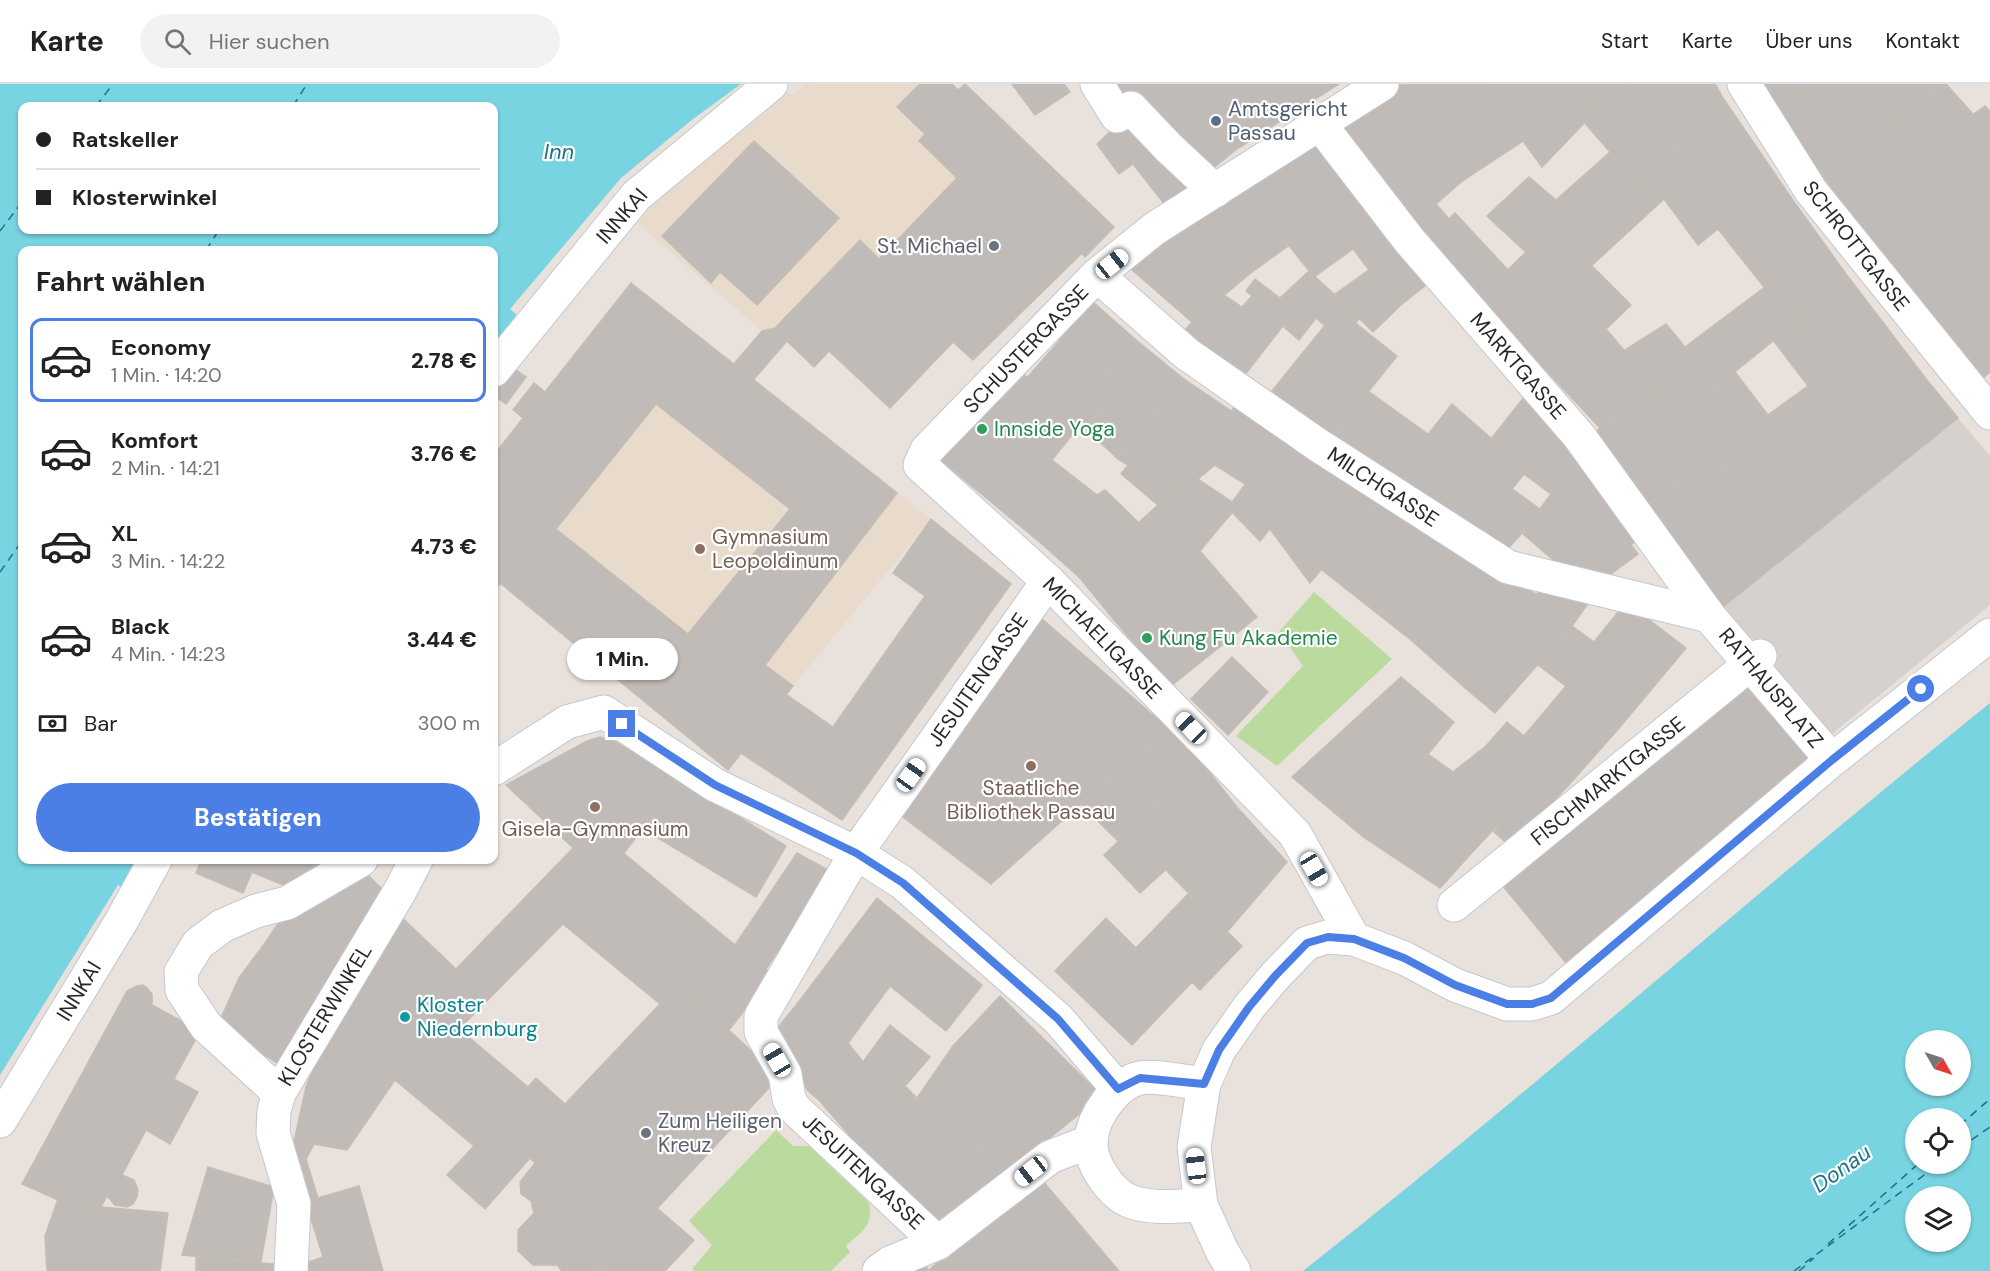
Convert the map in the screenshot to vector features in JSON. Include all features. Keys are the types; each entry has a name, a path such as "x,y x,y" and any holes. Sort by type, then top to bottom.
{"street":[{"name":"INNKAI","path":"498,365 636,195 771,84"},
{"path":"1097,84 1117,116 1131,108 1215,191"},
{"name":"SCHUSTERGASSE","path":"920,465 927,450 1097,275 1154,230 1382,84"},
{"name":"SCHROTTGASSE","path":"1744,84 1810,191 1981,408"},
{"name":"MARKTGASSE","path":"1319,123 1409,240 1579,436 1710,616"},
{"name":"MILCHGASSE","path":"1097,275 1187,354 1318,445 1508,567 1710,616"},
{"name":"MICHAELIGASSE","path":"920,465 1048,581 1294,834 1354,939"},
{"name":"JESUITENGASSE","path":"938,1243 794,1108 789,1099 785,1074 761,1032 761,1016 856,853 1048,581"},
{"name":"RATHAUSPLATZ","path":"1710,616 1756,660 1832,760"},
{"path":"1228,1261 1201,1205 1194,1147 1204,1084 1219,1050 1249,1007 1307,943 1328,937 1354,939 1404,958 1455,985 1507,1004 1532,1004 1551,998 1832,760 1990,635"},
{"name":"FISCHMARKTGASSE","path":"1454,905 1756,660"},
{"path":"498,766 567,722 604,712 715,785 856,853 903,883 1058,1019 1118,1089"},
{"name":"INNKAI","path":"0,1121 122,920 153,864"},
{"name":"KLOSTERWINKEL","path":"354,864 287,903 256,911 222,926 198,944 181,972 182,990 206,1026 279,1093 414,864"},
{"path":"1201,1205 1156,1206 1131,1202 1111,1188 1102,1175 1095,1163 1091,1141 1095,1123 1102,1108 1118,1089 1140,1078 1204,1084"},
{"path":"279,1093 274,1111 273,1133 294,1204 291,1271"},
{"path":"879,1271 890,1263 938,1243 1050,1157 1091,1141"}],"shaded area":[{"path":"805,84 920,84 898,108 925,134 919,142 957,178 879,259 859,240 775,328 762,331 636,222 662,193 782,91 793,95"},
{"name":"Gymnasium Leopoldinum","path":"631,283 931,519 793,686 728,770 498,581 498,450 523,418 513,410 534,383 545,392"},
{"path":"1958,418 1990,456 1990,605 1828,737 1718,611"}],"green space":[{"path":"1314,592 1392,659 1277,766 1236,736 1303,666 1279,632"},
{"path":"776,1130 793,1146 809,1146 869,1203 868,1223 846,1246 850,1252 831,1271 694,1271 692,1269 712,1245 689,1221"}],"water":[{"name":"Inn","path":"0,84 741,84 693,119 621,178 510,309 517,315 498,337 498,246 18,246 18,864 141,864 127,889 118,885 0,1075"},
{"name":"Donau","path":"1990,703 1990,1271 1303,1271 1477,1131 1818,844"}],"building":[{"name":"St. Michael","path":"920,84 952,84 958,90 965,84 1114,227 1085,257 1082,253 973,360 953,342 890,408 829,351 814,367 787,341 754,379 734,364 762,331 775,328 860,240 879,259 957,178 919,141 925,134 897,107"},
{"path":"1012,84 1064,84 1070,92 1035,115"},
{"name":"Amtsgericht Passau","path":"1104,84 1339,84 1237,149 1206,174 1118,109"},
{"path":"1488,84 1523,141 1461,182 1397,85"},
{"path":"1488,84 1575,84 1594,113 1542,167"},
{"path":"1575,84 1626,84 1594,113"},
{"path":"1626,84 1715,84 1725,101 1636,182 1584,122"},
{"path":"1758,84 1818,84 1772,108"},
{"path":"1818,84 1862,84 1891,121 1822,175 1772,108"},
{"path":"1862,84 1941,84 1891,121"},
{"path":"1941,84 1946,84 1974,115 1845,206 1822,175"},
{"path":"1397,85 1461,182 1436,204 1449,219 1425,241 1335,127"},
{"path":"1725,101 1797,206 1760,235 1770,249 1756,259 1745,245 1737,253 1718,229 1698,245 1645,173"},
{"path":"1985,106 1990,112 1990,372 1983,378 1845,206"},
{"path":"1128,115 1195,180 1165,205 1133,164 1119,174 1097,144"},
{"path":"1320,133 1405,245 1369,270 1284,158"},
{"path":"754,141 839,218 757,305 720,272 711,283 662,236"},
{"path":"1610,152 1636,182 1541,266 1487,216 1529,177 1556,200"},
{"path":"1284,158 1353,249 1314,277 1242,187"},
{"path":"1645,173 1664,199 1565,290 1541,266"},
{"path":"1242,187 1288,246 1252,272 1203,213"},
{"path":"1797,206 1849,278 1800,319 1773,281 1764,287 1737,253 1745,245 1756,259 1770,249 1760,235"},
{"path":"1203,213 1252,272 1192,322 1131,269"},
{"path":"1455,213 1508,270 1475,302 1425,241"},
{"path":"1400,248 1430,282 1402,304 1369,270"},
{"path":"1526,252 1606,329 1556,381 1475,302"},
{"path":"1592,266 1631,305 1606,329 1565,290"},
{"path":"1369,270 1402,304 1373,332 1335,294"},
{"path":"1309,271 1360,318 1355,323 1338,309 1324,325 1316,318 1299,340 1283,326 1285,323 1246,291 1255,279 1280,298"},
{"path":"1849,278 1927,380 1876,419 1800,319"},
{"path":"1773,281 1800,319 1680,416 1625,350 1666,324 1685,347"},
{"name":"Gymnasium Leopoldinum","path":"631,283 897,493 765,665 793,686 728,770 498,581 498,450 523,418 513,410 534,383 545,392","holes":["656,404 790,509 688,634 556,529"]},
{"path":"1224,295 1242,307 1252,296 1285,323 1238,384 1176,341 1192,322"},
{"path":"1093,302 1136,340 1102,380 1116,392 1085,428 1027,378"},
{"path":"1338,309 1397,356 1334,434 1268,396"},
{"path":"1800,319 1836,366 1808,386 1773,340"},
{"path":"1606,329 1654,386 1600,428 1556,381"},
{"path":"1136,340 1184,379 1118,459 1085,428 1116,392 1102,380"},
{"path":"1836,366 1876,419 1927,380 1958,418 1718,611 1672,550 1745,494 1712,455"},
{"path":"513,368 526,377 506,404 498,398 498,387"},
{"path":"1735,372 1768,415 1712,455 1680,416"},
{"path":"1022,373 1080,425 1052,460 990,408"},
{"path":"1184,379 1231,411 1187,471 1198,479 1158,505 1121,474 1128,465 1118,459"},
{"path":"1654,386 1712,455 1643,509 1589,437"},
{"path":"1368,391 1429,435 1396,475 1334,434"},
{"path":"1529,391 1592,461 1551,494 1524,474 1512,489 1540,509 1504,553 1437,507"},
{"path":"1237,403 1282,433 1245,484 1215,465 1198,479 1187,471"},
{"path":"1452,404 1492,439 1437,507 1396,475"},
{"path":"990,408 1097,495 1042,544 938,458"},
{"path":"1282,433 1326,460 1260,541 1228,508"},
{"path":"1712,455 1745,494 1672,550 1643,509"},
{"path":"1326,460 1381,498 1310,583 1270,529"},
{"path":"1592,461 1640,536 1631,545 1638,554 1600,582 1575,579 1522,533 1551,494"},
{"path":"1198,479 1232,502 1228,508 1232,513 1218,529 1177,492"},
{"path":"1105,490 1139,523 1079,577 1042,544"},
{"path":"1177,492 1218,529 1200,551 1115,621 1079,577 1158,505"},
{"path":"1381,498 1478,557 1411,640 1322,570"},
{"path":"931,519 1011,584 842,820 741,753 787,695 833,727 925,596 893,573"},
{"path":"1200,551 1257,617 1171,686 1115,621"},
{"path":"1478,557 1537,595 1465,688 1411,640"},
{"path":"1547,581 1587,605 1572,626 1495,713 1465,688"},
{"path":"1626,602 1686,648 1620,727 1538,665 1572,626 1594,642"},
{"name":"Staatliche Bibliothek Passau","path":"1041,618 1169,729 991,884 903,817"},
{"path":"1232,657 1268,692 1228,735 1191,699"},
{"path":"1401,677 1454,722 1362,836 1292,777"},
{"path":"1750,683 1814,761 1566,963 1503,886"},
{"path":"1566,686 1620,727 1575,778 1524,736"},
{"path":"1507,722 1575,778 1551,804 1486,746"},
{"path":"1169,729 1202,763 1118,841 1081,804"},
{"name":"Gisela-Gymnasium","path":"600,737 614,741 681,781 624,853 604,837 584,858 506,785 587,741"},
{"path":"1486,746 1551,804 1510,846 1494,832 1506,816 1453,772"},
{"path":"1428,754 1506,816 1467,858 1391,800"},
{"path":"1202,763 1236,806 1140,893 1104,855"},
{"path":"681,781 786,846 756,897 643,829"},
{"path":"1391,800 1467,858 1440,888 1362,836"},
{"path":"1236,806 1287,862 1227,932 1165,869"},
{"name":"Kloster Niedernburg","path":"604,837 735,945 797,853 830,871 766,969 773,975 729,1030 698,1001 535,1163 530,1158 485,1209 447,1175 474,1146 395,1080 347,1150 314,1144 306,1159 291,1155 306,1087 318,1055 397,913 456,969 573,848 584,858","holes":["563,924 660,1004 565,1104 536,1078 528,1087 459,1029"]},
{"path":"199,864 338,864 300,892 252,872 243,893 196,873"},
{"path":"364,871 388,895 327,985 265,943 283,916"},
{"path":"1188,894 1242,946 1200,990 1192,982 1132,1045 1055,971 1106,918 1136,948"},
{"path":"877,898 982,985 946,1031 890,986 848,1043 797,1004"},
{"path":"265,943 327,985 280,1065 218,1025 239,978"},
{"path":"143,985 152,994 152,1005 200,1031 174,1079 198,1092 170,1144 146,1130 122,1175 134,1180 138,1190 133,1204 127,1207 115,1205 107,1196 100,1209 59,1196 58,1200 22,1184 127,991"},
{"path":"1000,996 1102,1096 1052,1136 953,1046"},
{"name":"Zum Heiligen Kreuz","path":"698,1001 779,1077 599,1271 562,1271 557,1265 533,1265 518,1251 518,1230 534,1213 531,1201 521,1194 520,1182 535,1163"},
{"path":"797,1004 848,1043 863,1062 819,1100 808,1091 776,1030"},
{"path":"890,1025 930,1057 905,1086 850,1136 819,1100 863,1062"},
{"path":"953,1046 1052,1136 1011,1171 917,1098"},
{"path":"905,1086 917,1098 891,1131 910,1147 888,1174 850,1136"},
{"path":"917,1098 1011,1171 946,1227 888,1174 910,1147 891,1131"},
{"path":"291,1155 306,1159 318,1198 359,1186 383,1271 305,1271 303,1264 323,1257"},
{"path":"208,1167 274,1187 261,1262 182,1255"},
{"path":"1036,1173 1119,1271 929,1271 929,1270"},
{"path":"59,1196 100,1209 101,1207 168,1213 160,1271 47,1271 45,1236"},
{"path":"657,1208 694,1240 665,1271 599,1271"},
{"path":"196,1257 284,1265 285,1271 196,1271"},
{"path":"921,1258 929,1271 906,1271"}],"ferry route":[{"path":"99,102 113,84"},
{"path":"296,102 307,84"},
{"path":"0,231 18,207"},
{"path":"209,246 216,234"},
{"path":"0,572 18,547"},
{"path":"1971,1115 1990,1099"},
{"path":"1971,1140 1990,1127"},
{"path":"1828,1244 1907,1174"},
{"path":"1794,1271 1925,1174"},
{"path":"1799,1271 1814,1258"}],"place":[{"name":"Amtsgericht Passau","path":"1216,121"},
{"name":"St. Michael","path":"994,246"},
{"name":"Innside Yoga","path":"982,429"},
{"name":"Gymnasium Leopoldinum","path":"700,549"},
{"name":"Kung Fu Akademie","path":"1147,638"},
{"name":"Staatliche Bibliothek Passau","path":"1031,766"},
{"name":"Gisela-Gymnasium","path":"595,807"},
{"name":"Kloster Niedernburg","path":"405,1017"},
{"name":"Zum Heiligen Kreuz","path":"646,1133"}],"route":[{"path":"622,724 715,785 856,853 903,883 1058,1019 1118,1089 1140,1078 1204,1084 1219,1050 1249,1007 1275,976 1307,943 1328,937 1354,939 1404,958 1455,985 1507,1004 1532,1004 1551,998 1832,760 1921,689"}]}
